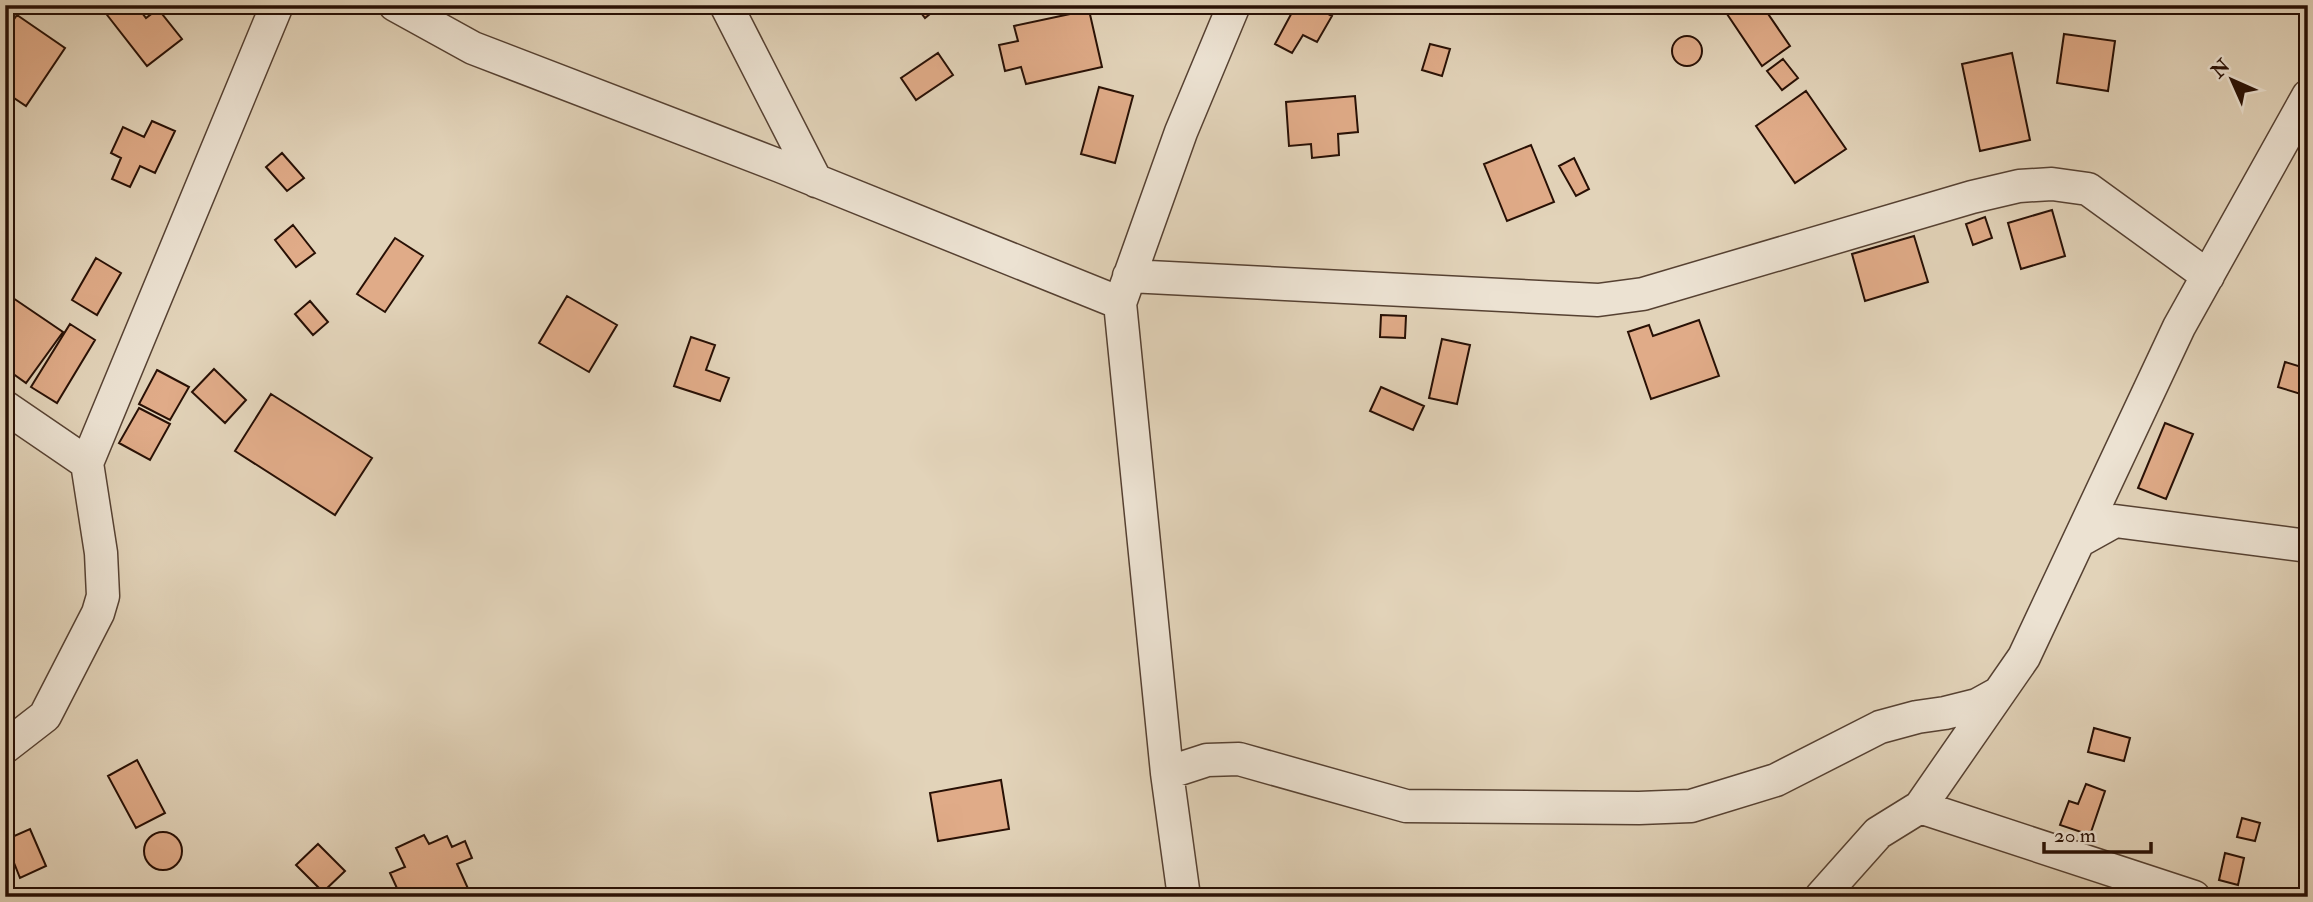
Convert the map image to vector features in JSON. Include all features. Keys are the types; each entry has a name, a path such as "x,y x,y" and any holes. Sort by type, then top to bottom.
{"street":[{"path":"5,747 45,716 98,613 103,596 102,553 87,463 277,5"},
{"path":"395,5 473,48 816,181 1124,290 1619,299 1643,295 1972,197 2019,186 2052,184 2088,190 2208,276"},
{"path":"726,5 816,181"},
{"path":"1184,897 1167,773 1124,290 1181,131 1234,5"},
{"path":"1821,897 1878,832 1920,807 2024,657 2179,327 2308,96"},
{"path":"5,407 87,463"},
{"path":"2079,541 2115,521 2308,546"},
{"path":"1167,773 1207,760 1239,759 1406,806 1691,806 1776,780 1880,727 1977,705 1997,694"},
{"path":"1920,807 2194,897"}],"building":[{"path":"112,5 136,5 146,18 158,9 182,39 147,66 104,11"},
{"path":"915,5 941,5 925,18"},
{"path":"1296,5 1312,5 1332,16 1317,42 1303,35 1292,53 1275,44"},
{"path":"1733,5 1762,5 1790,46 1762,66 1725,11"},
{"path":"1089,10 1102,67 1026,84 1021,67 1005,71 999,45 1018,41 1014,26"},
{"path":"17,15 65,48 26,106 5,92 5,32"},
{"path":"2064,34 2115,41 2108,91 2057,83"},
{"path":"1687,36 1698,40 1702,51 1698,62 1687,66 1676,62 1672,51 1676,40"},
{"path":"1430,44 1450,49 1442,76 1422,70"},
{"path":"938,53 953,75 916,100 901,78"},
{"path":"2012,53 2030,140 1980,151 1962,64"},
{"path":"1783,59 1798,78 1782,90 1767,71"},
{"path":"1099,87 1133,96 1115,163 1081,154"},
{"path":"1806,91 1846,149 1795,183 1756,126"},
{"path":"1355,96 1358,132 1338,134 1339,155 1312,158 1311,144 1289,146 1286,102"},
{"path":"152,121 175,131 155,173 140,166 130,187 112,179 121,158 111,153 123,127 144,137"},
{"path":"1531,145 1554,202 1507,221 1484,164"},
{"path":"282,153 304,178 287,191 266,167"},
{"path":"1574,158 1589,189 1576,196 1559,166"},
{"path":"2052,210 2065,256 2021,269 2008,223"},
{"path":"1985,217 1992,238 1973,245 1966,224"},
{"path":"293,225 315,253 296,267 275,240"},
{"path":"1914,236 1928,282 1865,301 1852,254"},
{"path":"395,238 423,256 385,312 357,294"},
{"path":"96,258 121,273 97,315 72,300"},
{"path":"567,296 617,325 589,372 539,343"},
{"path":"13,298 63,332 26,383 5,368 5,309"},
{"path":"310,301 328,322 313,335 295,314"},
{"path":"1381,315 1406,316 1405,338 1380,337"},
{"path":"1699,320 1719,376 1651,399 1628,332 1649,325 1653,336"},
{"path":"70,324 95,340 57,403 31,387"},
{"path":"691,337 715,345 706,370 729,378 720,401 674,386"},
{"path":"1442,339 1470,345 1457,404 1429,398"},
{"path":"2285,362 2308,369 2304,395 2278,387"},
{"path":"214,369 246,400 225,423 192,392"},
{"path":"157,370 189,387 170,420 139,404"},
{"path":"1381,387 1424,406 1413,430 1370,411"},
{"path":"271,394 372,458 335,515 235,451"},
{"path":"139,408 170,424 150,460 119,443"},
{"path":"2165,423 2193,434 2166,499 2138,488"},
{"path":"2094,728 2130,738 2124,761 2088,752"},
{"path":"137,760 165,813 136,828 108,776"},
{"path":"1001,780 1009,829 938,841 930,793"},
{"path":"2086,784 2105,791 2090,835 2060,825 2069,801 2078,804"},
{"path":"2242,818 2260,823 2255,841 2237,837"},
{"path":"30,829 46,866 20,878 5,840"},
{"path":"163,832 177,837 182,851 177,865 163,870 149,865 144,851 149,837"},
{"path":"424,835 429,844 447,836 452,847 465,841 472,858 457,864 470,893 461,897 401,897 390,873 405,867 396,848"},
{"path":"318,844 345,871 323,892 296,865"},
{"path":"2225,853 2244,858 2238,885 2219,880"}]}
